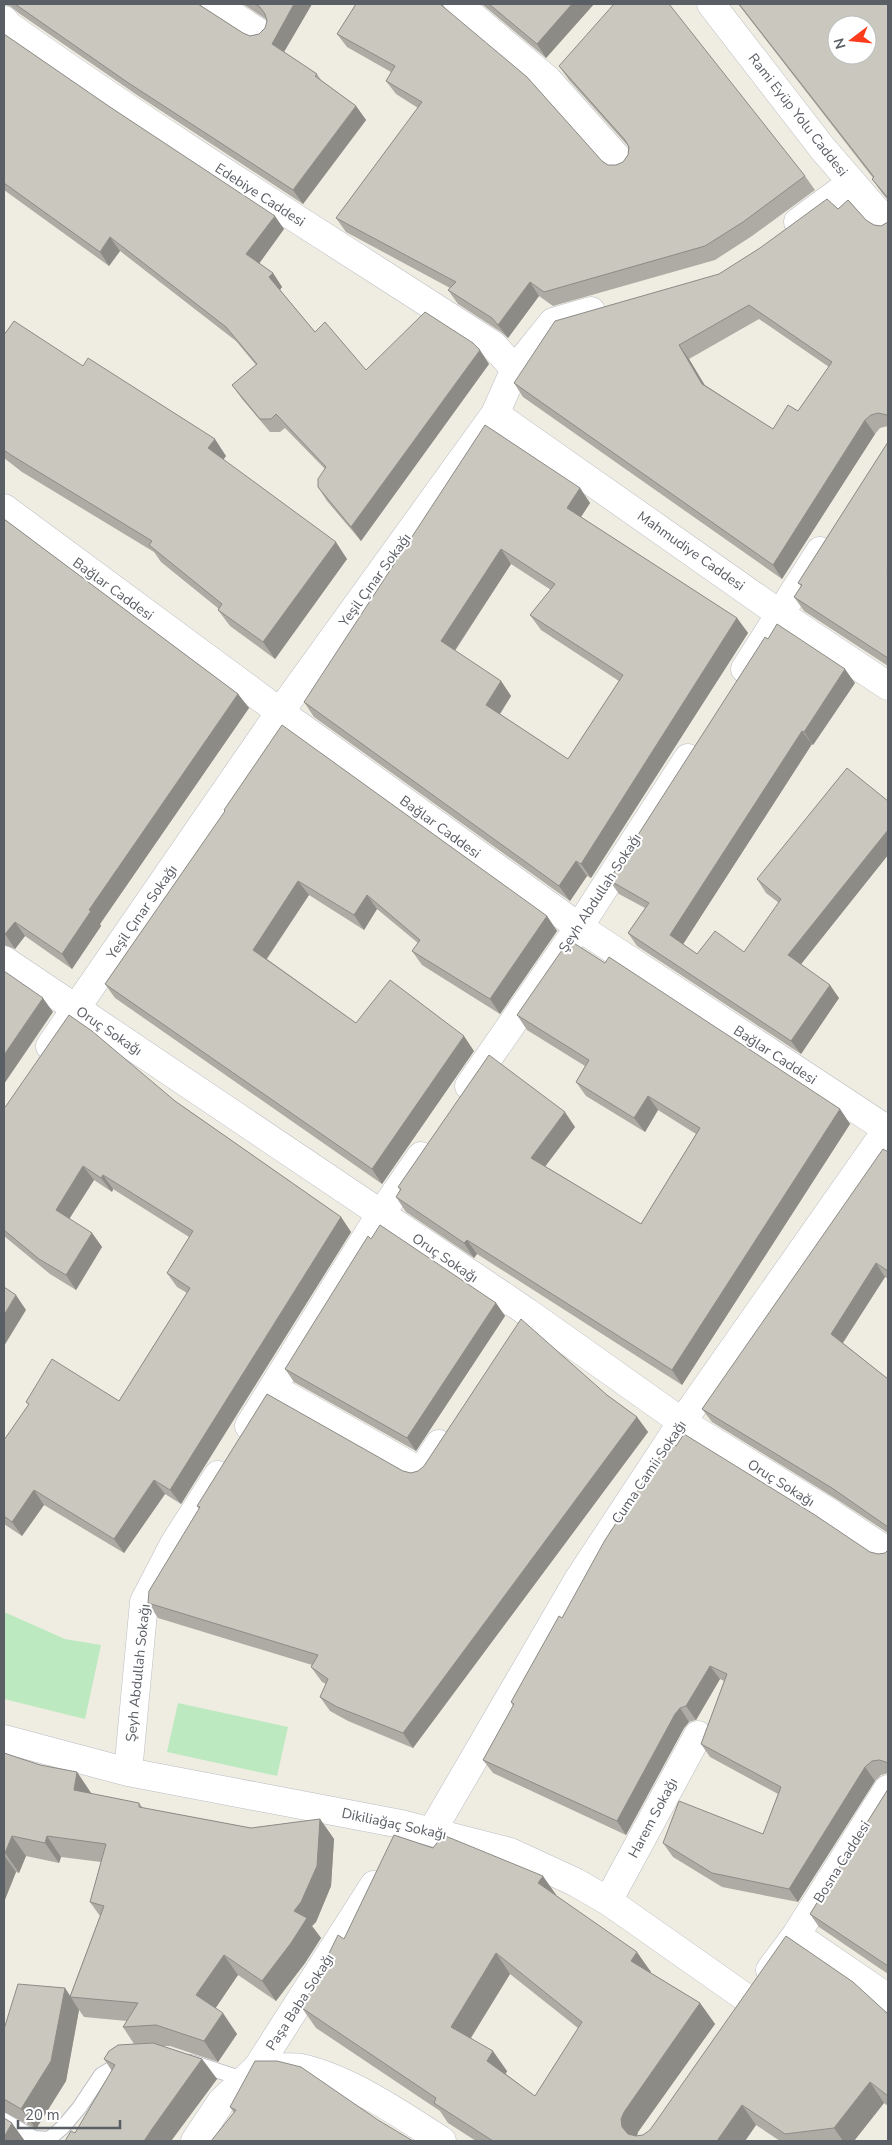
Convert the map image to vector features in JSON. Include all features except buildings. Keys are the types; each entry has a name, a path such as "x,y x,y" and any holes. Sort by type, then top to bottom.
{"street":[{"path":"215,4 261,34"},
{"path":"458,4 548,80 623,164"},
{"name":"Rami Eyüp Yolu Caddesi","path":"711,4 851,183 888,224"},
{"name":"Edebiye Caddesi","path":"6,26 230,176 493,344 515,369"},
{"path":"548,80 566,59"},
{"path":"776,238 851,183"},
{"name":"Yeşil Çınar Sokağı","path":"37,1064 280,712 495,414 515,369 553,322 618,304"},
{"name":"Mahmudiye Caddesi","path":"495,414 780,614 888,686"},
{"name":"Bağlar Caddesi","path":"4,508 280,712 579,927 888,1129"},
{"path":"732,689 832,532"},
{"name":"Şeyh Abdullah Sokağı","path":"458,1103 579,927 700,739"},
{"name":"Oruç Sokağı","path":"4,960 380,1215 527,1312 682,1422 834,1515 888,1552"},
{"name":"Cuma Camii Sokağı","path":"432,1831 578,1580 682,1422 888,1129"},
{"name":"Şeyh Abdullah Sokağı","path":"128,1772 144,1602 174,1544 380,1215 436,1135"},
{"path":"511,1336 527,1312"},
{"path":"273,1388 420,1472 452,1424"},
{"name":"Harem Sokağı","path":"608,1901 698,1735"},
{"name":"Dikiliağaç Sokağı","path":"4,1738 128,1772 401,1824 510,1852 575,1882 608,1901 748,2000"},
{"name":"Bosna Caddesi","path":"732,2023 796,1934 888,1789"},
{"name":"Paşa Baba Sokağı","path":"195,2141 221,2102 250,2073 358,1912 389,1856 401,1824"},
{"path":"796,1934 888,1998"},
{"path":"250,2073 299,2068 330,2078 361,2092 442,2141"}],"lane":[{"path":"4,2120 34,2138 49,2139 63,2127 79,2108 101,2075 129,2057 137,2056"},
{"path":"177,2057 250,2073"}],"green space":[{"path":"4,1612 65,1639 101,1645 85,1719 4,1699"},
{"path":"178,1703 288,1727 277,1776 167,1752"}]}
